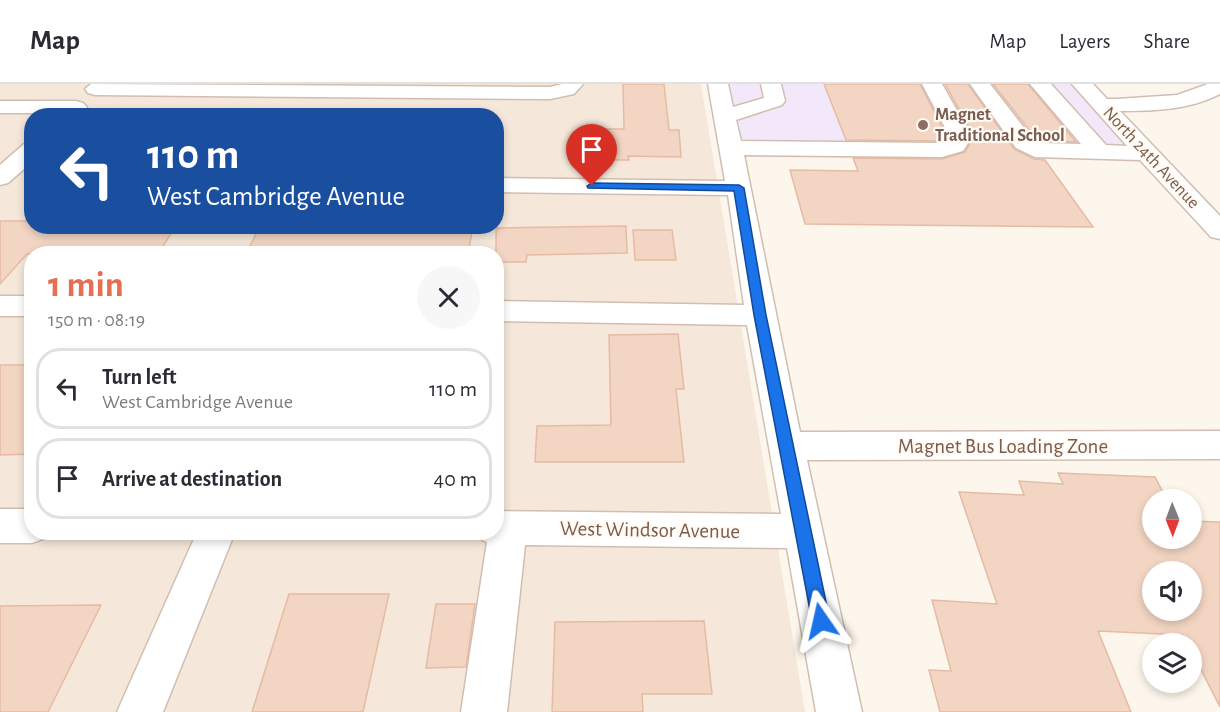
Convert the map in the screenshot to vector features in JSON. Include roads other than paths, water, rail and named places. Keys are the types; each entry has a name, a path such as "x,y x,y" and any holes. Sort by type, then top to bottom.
{"street":[{"path":"74,108 98,87 550,93 567,90 573,84"},
{"path":"721,99 739,113 775,101 771,84"},
{"path":"731,148 942,150 955,146 961,137 932,84"},
{"path":"980,84 1024,143 1035,150 1147,153"},
{"path":"1040,84 1101,153"},
{"name":"North 24th Avenue","path":"1082,84 1220,231"},
{"path":"1102,105 1175,103 1208,93 1220,86"},
{"path":"721,99 739,188 760,315 839,712"},
{"path":"0,107 24,108"},
{"path":"0,178 24,156"},
{"path":"0,184 24,182"},
{"path":"504,185 739,188"},
{"path":"0,306 24,306"},
{"path":"504,311 760,315"},
{"name":"Magnet Bus Loading Zone","path":"786,446 1220,445"},
{"path":"0,526 24,526"},
{"name":"West Windsor Avenue","path":"504,528 803,531"},
{"path":"140,712 213,540"},
{"path":"484,712 501,540"}],"place":[{"name":"Magnet Traditional School","path":"923,125"}]}
